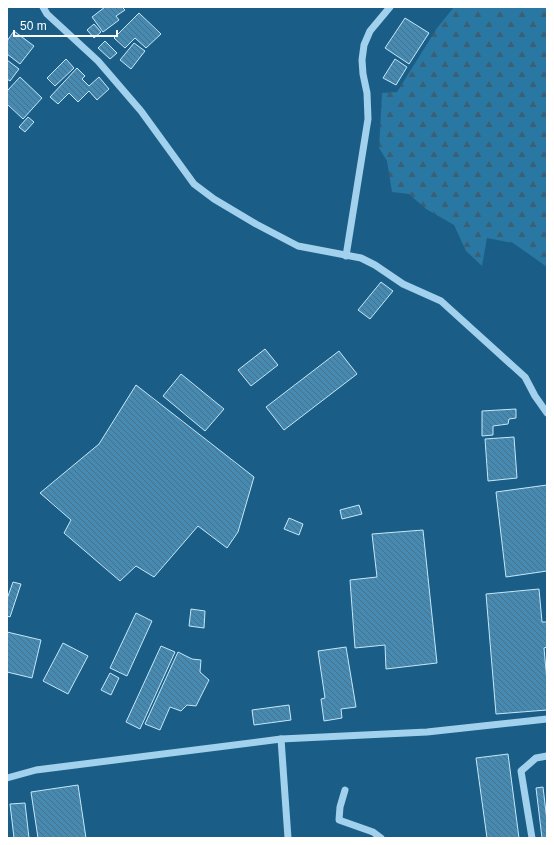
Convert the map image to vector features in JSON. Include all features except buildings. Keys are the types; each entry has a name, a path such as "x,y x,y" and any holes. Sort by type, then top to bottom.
{"street":[{"path":"43,7 47,14 98,61 141,110 194,184 214,199 256,224 298,246 361,258 375,265 403,284 441,300 525,377 535,396 547,413"},
{"path":"346,256 368,119 367,93 362,60 364,45 370,31 390,7"},
{"path":"7,778 36,770 281,739 427,732 547,719"},
{"path":"281,739 288,838"},
{"path":"532,838 521,771 536,758 547,756"},
{"path":"345,790 340,807 339,820 373,832 382,838"}],"green space":[{"path":"454,7 547,7 547,267 513,243 487,238 482,266 466,251 454,225 426,209 409,194 392,192 387,161 379,148 382,93 397,92 437,28"}]}
